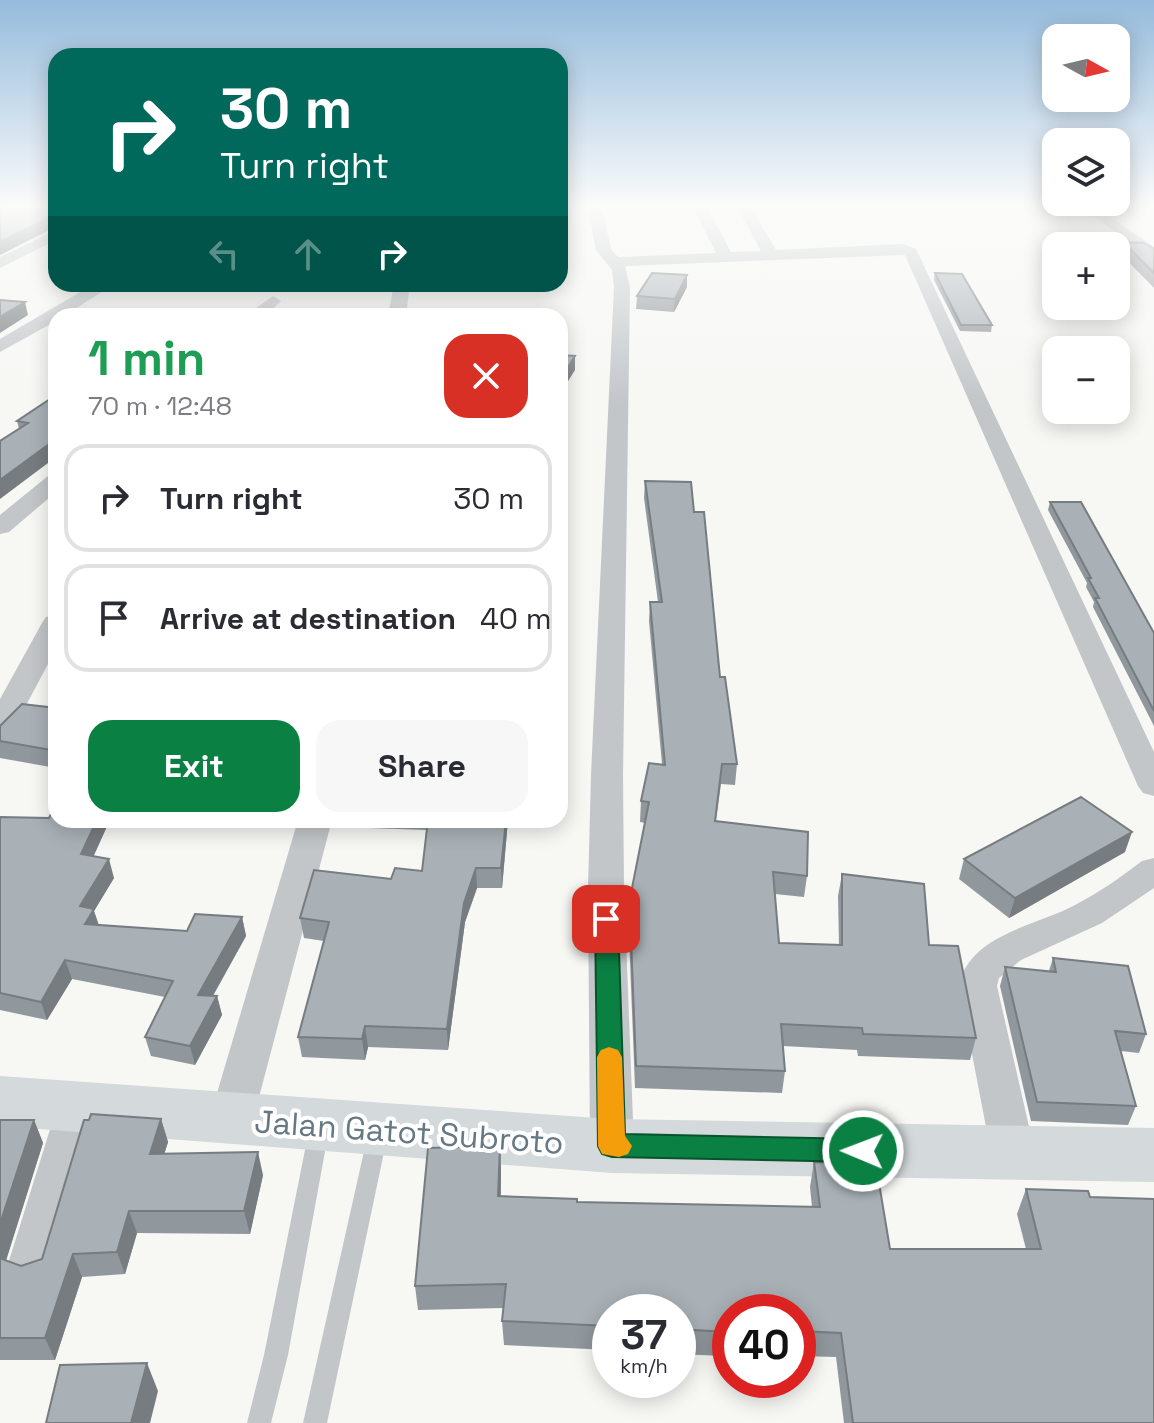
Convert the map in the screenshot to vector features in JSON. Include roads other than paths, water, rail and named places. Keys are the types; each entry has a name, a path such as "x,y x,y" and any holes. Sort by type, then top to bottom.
{"street":[{"path":"612,1146 606,889 607,775 620,271"},
{"path":"920,271 1154,786"},
{"path":"66,308 93,292"},
{"path":"264,308 273,301"},
{"path":"0,347 48,318"},
{"path":"0,527 48,488"},
{"path":"0,726 48,638"},
{"path":"231,1120 313,828"},
{"path":"1013,1153 978,986 980,974 1007,951 1067,925 1128,891 1154,870"},
{"name":"Jalan Gatot Subroto","path":"0,1101 612,1146 1154,1155"},
{"path":"32,1264 78,1107"}],"lane":[{"path":"259,1423 276,1355 320,1126"},
{"path":"315,1423 379,1130"}]}
